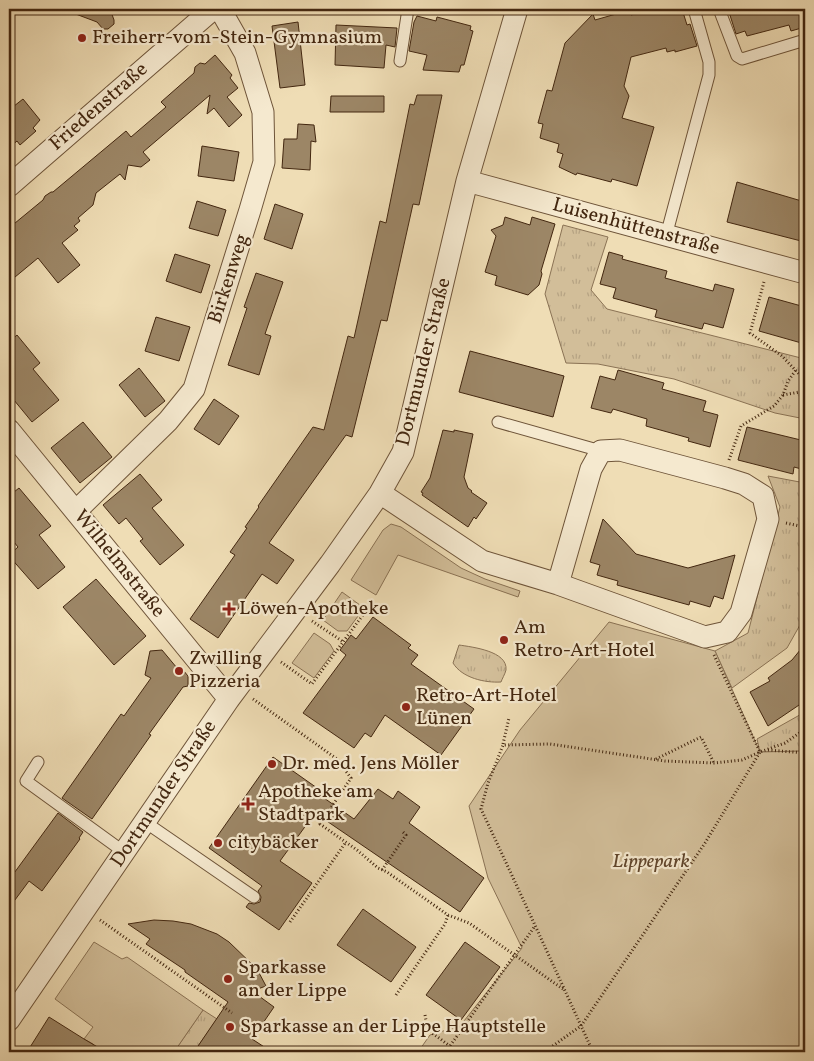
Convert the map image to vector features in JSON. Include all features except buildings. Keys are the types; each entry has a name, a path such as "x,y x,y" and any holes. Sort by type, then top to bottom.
{"street":[{"name":"Friedenstraße","path":"9,186 213,9"},
{"name":"Birkenweg","path":"76,511 168,421 194,389 264,162 263,112 245,53 220,9"},
{"name":"Dortmunder Straße","path":"9,1020 234,694 380,493 404,452 467,181 517,9"},
{"name":"Luisenhüttenstraße","path":"467,181 805,273"},
{"name":"Wilhelmstraße","path":"9,430 76,511 234,694"},
{"path":"380,493 482,561 558,584 705,637 727,632 741,613 768,519 763,496 744,484 725,478 620,450 601,451 591,469 558,584"}],"lane":[{"path":"400,61 408,9"},
{"path":"666,236 710,75 709,62 694,9"},
{"path":"719,9 739,58 742,59 805,40"},
{"path":"498,422 601,451"},
{"path":"38,762 26,781 124,852"},
{"path":"145,822 254,897"}],"path":[{"path":"770,264 750,333 782,356 801,376 805,377"},
{"path":"725,478 730,453 741,426 774,406 783,395 788,381 796,370"},
{"path":"783,395 805,391"},
{"path":"266,651 312,684 371,604"},
{"path":"296,610 342,641"},
{"path":"705,637 760,752"},
{"path":"234,694 337,759 351,778 320,824 382,870 448,915 469,924 565,990"},
{"path":"509,718 503,744 488,783 481,810 593,1052"},
{"path":"503,744 550,744 656,759 714,763 742,760 785,742 805,730"},
{"path":"656,759 701,737 714,763"},
{"path":"767,750 805,753"},
{"path":"544,1052 581,1026 690,866 760,752"},
{"path":"382,870 406,835 402,832"},
{"path":"290,922 346,842"},
{"path":"85,909 232,1013"},
{"path":"396,995 445,924 448,915"},
{"path":"450,1046 536,926"},
{"path":"426,1015 428,1030 458,1052"}],"green space":[{"path":"563,225 608,237 591,290 607,309 805,359 805,419 775,413 674,379 598,364 566,363 545,294"},
{"path":"768,476 805,483 805,616 787,648 732,688 715,651 748,633 780,507"},
{"path":"391,524 401,527 461,568 485,579 520,591 518,597 398,555 376,595 351,580 383,530"},
{"path":"342,592 364,608 347,631 338,631 323,620"},
{"name":"Lippepark","path":"609,622 715,651 760,752 805,751 805,1052 418,1052 430,1035 460,1026 522,948 488,878 469,806 520,730"},
{"path":"314,633 330,644 334,651 314,678 292,663"},
{"path":"459,645 488,651 501,658 506,670 501,682 488,682 474,678 457,668 453,663"},
{"path":"805,712 805,751 760,752 757,739"},
{"path":"94,942 122,959 127,957 203,1010 174,1052 88,1052 93,1044 84,1039 93,1027 55,999"},
{"path":"203,1010 217,1019 194,1052 174,1052"}],"place":[{"name":"Freiherr-vom-Stein-Gymnasium","path":"82,38"},
{"name":"Löwen-Apotheke","path":"229,609"},
{"name":"Am Retro-Art-Hotel","path":"504,640"},
{"name":"Zwilling Pizzeria","path":"179,671"},
{"name":"Retro-Art-Hotel Lünen","path":"406,707"},
{"name":"Dr. med. Jens Möller","path":"272,764"},
{"name":"Apotheke am Stadtpark","path":"248,804"},
{"name":"citybäcker","path":"218,843"},
{"name":"Sparkasse an der Lippe","path":"228,979"},
{"name":"Sparkasse an der Lippe Hauptstelle","path":"230,1027"}]}
